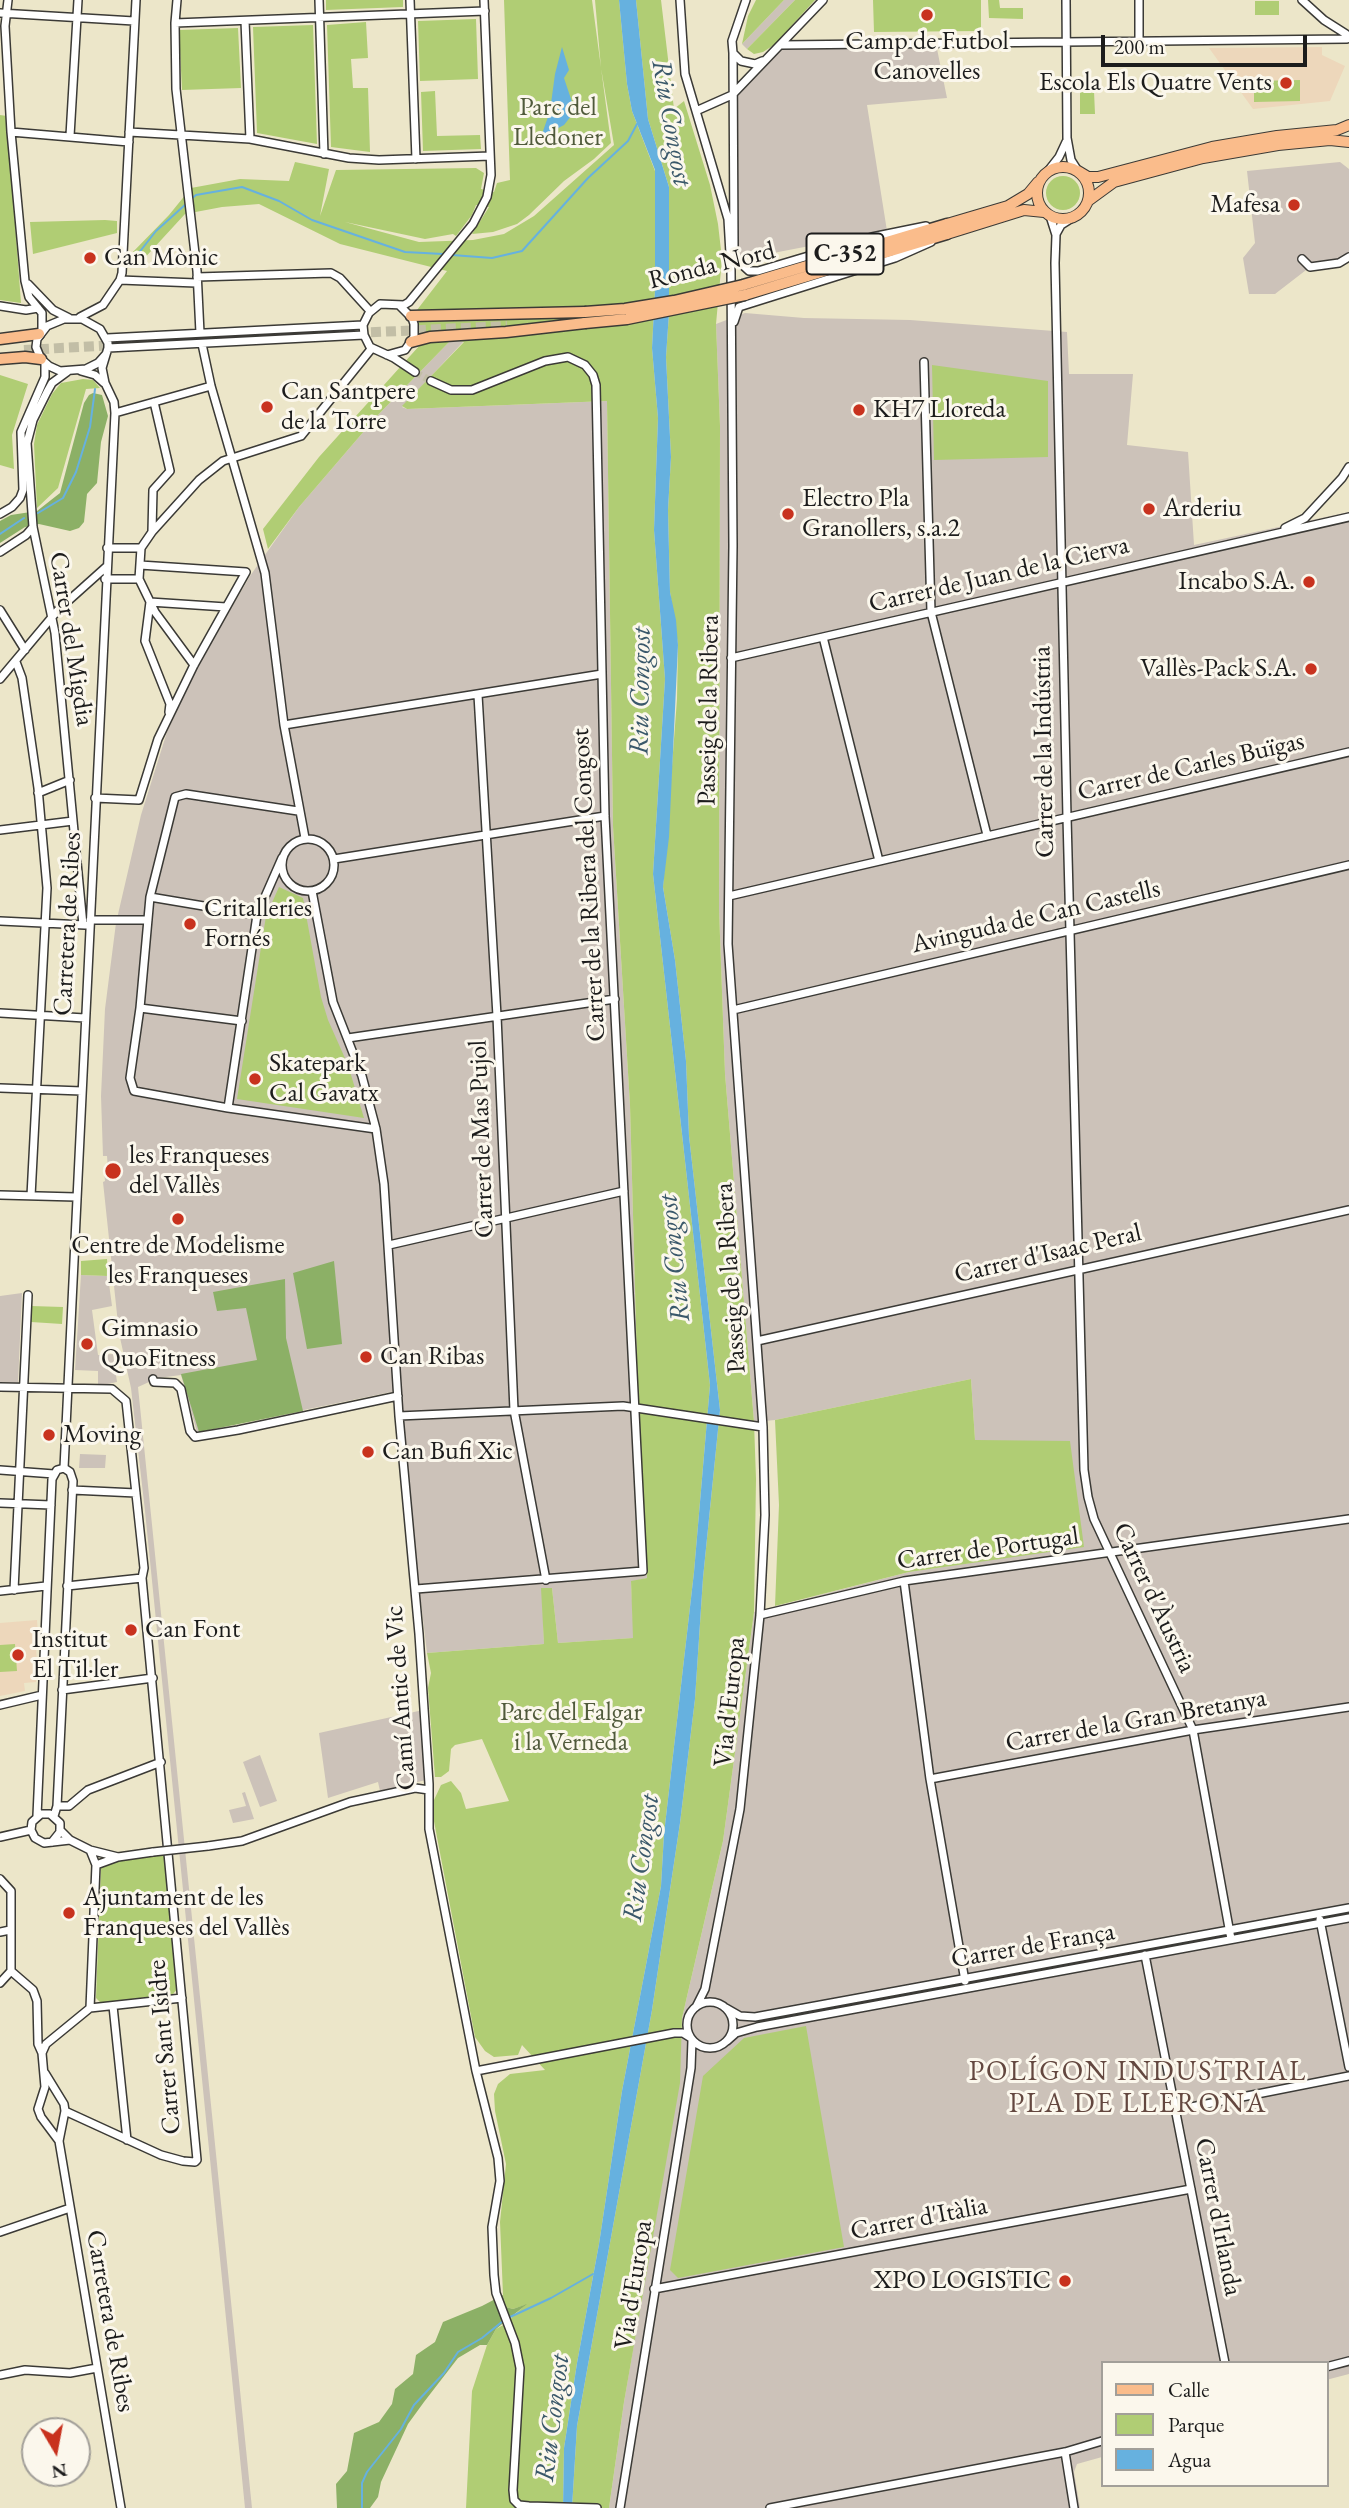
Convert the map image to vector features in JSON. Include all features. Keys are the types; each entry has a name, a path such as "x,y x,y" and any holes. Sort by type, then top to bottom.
{"highway":[{"name":"Ronda Nord","path":"506,323 585,318 744,290 947,229"},
{"path":"411,315 585,318"},
{"path":"410,343 430,337 506,332 585,318"},
{"path":"0,339 40,332"},
{"path":"0,345 24,346 0,352"},
{"path":"0,359 25,357 43,361"}],"main road":[{"path":"1048,171 1062,166 1088,177 1098,177 1212,147 1277,136 1337,130 1349,125"},
{"path":"1072,218 1079,214 1088,201 1114,182 1203,158 1278,145 1329,140 1349,142"},
{"name":"C-352","path":"1038,182 1048,171"},
{"path":"1078,171 1088,185 1088,201"},
{"path":"1038,182 1037,200 1047,214"},
{"name":"Ronda Nord","path":"947,229 1008,206 1028,194 1038,182"},
{"name":"Ronda Nord","path":"947,229 1024,210 1038,210 1047,214"},
{"name":"C-352","path":"1047,214 1064,219 1072,218"}],"street":[{"path":"0,514 18,500 23,490 21,432 46,377 43,361 36,347 42,313 29,297 25,281 10,132 4,13 8,0"},
{"path":"70,136 78,0"},
{"path":"43,361 68,372 79,371 97,363 107,351 107,338 100,321 103,305 120,280 136,0"},
{"path":"177,0 176,89 200,333"},
{"path":"319,0 324,154"},
{"path":"410,0 416,159"},
{"path":"411,300 404,305 380,304 370,311 363,325 364,335 372,348 415,372 407,358 415,331 408,304 479,215 488,197 490,156 484,0"},
{"name":"Passeig de la Ribera","path":"680,0 685,74 728,219 732,332 728,944 763,1427"},
{"path":"731,271 734,252 732,41 746,0"},
{"path":"696,111 732,95 822,0"},
{"path":"1066,0 1067,138 1071,160 1078,171"},
{"path":"1139,0 1139,43"},
{"path":"1302,0 1324,20 1348,36"},
{"path":"175,23 485,11"},
{"path":"4,13 134,22"},
{"path":"245,21 250,139"},
{"path":"781,45 1139,43 1348,36"},
{"path":"733,53 741,61 755,64 765,60"},
{"path":"10,132 129,142"},
{"path":"129,132 250,139 324,154 369,159 490,156"},
{"path":"1048,171 1059,158 1067,138"},
{"name":"Carrer de la Indústria","path":"1047,214 1056,234 1066,817 1078,1269"},
{"path":"1056,234 1061,225 1072,218"},
{"path":"729,239 737,260 749,271 758,271 900,230 947,229"},
{"path":"732,332 739,307 895,258 918,249 947,229"},
{"path":"1302,259 1310,267 1339,262 1349,257"},
{"path":"120,280 196,280 331,273 340,278 370,311"},
{"path":"25,281 45,304 73,318 100,321"},
{"path":"17,308 29,297"},
{"path":"396,304 411,315"},
{"path":"40,332 52,323 73,318 103,305"},
{"path":"0,306 26,310 38,308"},
{"path":"107,338 363,325"},
{"path":"107,351 364,335"},
{"path":"384,355 399,353 410,343"},
{"path":"202,344 211,386 265,573 284,724 305,838"},
{"path":"194,665 150,602 139,579 141,548 199,480 223,461 301,436 372,348"},
{"name":"Carretera de Ribes","path":"54,1816 57,1806 72,1490 72,1476 64,1468 87,924 115,413 102,368 107,351"},
{"name":"Carrer de la Ribera del Congost","path":"431,381 451,390 472,390 561,357 581,361 593,374 597,396 605,816 637,1408 643,1571 546,1580"},
{"path":"924,362 931,612 987,835"},
{"path":"79,371 95,375 105,383"},
{"name":"Carrer del Migdia","path":"68,372 52,383 29,431 27,443 33,527 51,618 87,924"},
{"path":"115,413 211,386"},
{"path":"152,532 153,489 170,471 154,402"},
{"name":"Carrer de Juan de la Cierva","path":"1275,533 1305,518 1349,467"},
{"path":"18,500 31,508"},
{"name":"Carrer de Juan de la Cierva","path":"731,658 1349,517"},
{"path":"0,552 26,535 33,527"},
{"path":"107,548 141,548"},
{"path":"95,798 139,800 158,739 194,665 246,572 139,565"},
{"path":"0,680 51,618 106,567"},
{"path":"106,579 139,579"},
{"path":"150,602 226,607"},
{"path":"150,602 145,641 170,704 169,716"},
{"path":"0,610 25,650"},
{"path":"823,637 879,862"},
{"path":"16,662 22,678 38,793 47,888 31,1196"},
{"path":"284,724 602,674"},
{"name":"Carrer de Mas Pujol","path":"478,695 498,1016 514,1410 546,1580"},
{"name":"Carrer de Carles Buïgas","path":"729,896 1349,752"},
{"path":"38,793 69,780"},
{"path":"298,811 186,794 175,797 150,897 140,1007 130,1078 134,1091 228,1108 376,1129"},
{"path":"334,859 605,816"},
{"path":"0,830 74,821"},
{"path":"228,1108 257,915 269,887 286,849 305,838 324,843 334,859 333,874 328,882 312,891 296,888 286,879 282,870 282,858"},
{"name":"Avinguda de Can Castells","path":"733,1010 1349,865"},
{"path":"269,887 286,879"},
{"name":"Camí Antic de Vic","path":"312,891 333,1002 362,1076 376,1129 384,1184 399,1416 416,1589 429,1790 429,1829 476,2071 498,2158 500,2180 492,2227 496,2293 515,2343 520,2368 514,2500 519,2505 529,2506 597,2508"},
{"path":"150,897 257,915"},
{"path":"0,921 87,924 148,920"},
{"path":"348,1038 615,999"},
{"path":"140,1007 242,1021"},
{"path":"0,1013 85,1018"},
{"path":"0,1088 82,1091"},
{"path":"388,1245 624,1191"},
{"path":"0,1195 76,1197"},
{"name":"Carrer d'Isaac Peral","path":"757,1341 1349,1210"},
{"name":"Carrer d'Àustria","path":"1078,1269 1087,1497 1094,1519 1193,1730 1230,1935"},
{"path":"14,1590 28,1294"},
{"path":"153,1379 154,1382 175,1383 181,1389 190,1431 195,1437 398,1396"},
{"name":"Carrer Sant Isidre","path":"0,1387 112,1390 126,1401 144,1568 142,1578 197,2160 183,2161 64,2114"},
{"path":"399,1416 514,1410 637,1408 763,1427"},
{"name":"Via d'Europa","path":"696,2007 707,1978 740,1809 760,1615 765,1515 763,1427"},
{"path":"0,1470 54,1474 64,1468"},
{"path":"37,1816 46,1586 54,1474"},
{"path":"72,1490 136,1493"},
{"path":"0,1503 51,1505"},
{"name":"Carrer de Portugal","path":"760,1615 904,1580 1349,1519"},
{"path":"68,1586 142,1578"},
{"path":"416,1589 546,1580"},
{"path":"904,1580 930,1779 965,1984"},
{"path":"0,1591 46,1586"},
{"path":"62,1690 153,1678"},
{"path":"0,1705 42,1695"},
{"name":"Carrer de la Gran Bretanya","path":"930,1779 1193,1730 1349,1707"},
{"path":"57,1806 69,1806 88,1790 161,1762"},
{"path":"96,1865 118,1857 242,1841 350,1802 415,1788 429,1790"},
{"path":"70,1840 38,1841 31,1830 32,1822 37,1816 46,1813 54,1816 70,1840 90,1850 118,1857"},
{"path":"0,1837 31,1830"},
{"path":"52,1842 61,1830"},
{"path":"90,1850 96,1865 90,2008"},
{"path":"0,1879 11,1891 11,1971 0,1983"},
{"name":"Carrer de França","path":"723,2006 735,2015 750,2018 1145,1955 1349,1909"},
{"path":"1319,1914 1349,2067"},
{"name":"Carrer de França","path":"727,2041 736,2034 757,2027 965,1984 1230,1935 1349,1918"},
{"path":"0,1932 10,1930"},
{"name":"Carrer d'Irlanda","path":"1145,1955 1225,2361"},
{"path":"11,1971 33,1990 37,2001 38,2044 45,2073 38,2109 46,2122 53,2123 64,2114 64,2104 45,2073"},
{"path":"691,2068 699,2054 727,2041 733,2029 733,2021 709,1991 707,1978"},
{"path":"42,2053 46,2044 90,2008 182,1998"},
{"path":"692,2039 688,2024 696,2007 708,2003 723,2006"},
{"path":"113,2006 127,2140"},
{"path":"476,2071 677,2033 688,2024"},
{"path":"677,2033 705,2048 717,2047"},
{"name":"Via d'Europa","path":"620,2508 691,2068 692,2039"},
{"path":"1176,2109 1349,2076"},
{"path":"41,2101 53,2096 60,2098"},
{"name":"Carretera de Ribes","path":"64,2114 59,2141 121,2508"},
{"name":"Carretera de Ribes","path":"46,2122 59,2141"},
{"name":"Carrer d'Itàlia","path":"654,2290 1191,2189"},
{"path":"0,2232 70,2208"},
{"path":"1328,2366 1349,2361"},
{"path":"0,2375 25,2370 70,2373 97,2368"},
{"path":"770,2508 1065,2452 1100,2442"},
{"path":"1065,2452 1074,2508"}],"shaded area":[{"path":"784,0 795,0 747,49 742,44"},
{"path":"936,44 947,98 867,105 887,231 737,260 734,239 732,95 781,45"},
{"name":"Escola Els Quatre Vents","path":"1322,47 1322,55 1345,66 1330,101 1253,109 1209,48"},
{"path":"1340,162 1349,169 1349,257 1310,267 1275,294 1249,294 1243,258 1255,243 1247,171"},
{"path":"745,313 804,318 910,320 1067,332 1069,374 1133,374 1127,445 1188,452 1194,545 1349,512 1349,2374 1328,2379 1328,2361 1100,2361 1100,2458 1077,2464 1074,2472 1080,2508 609,2508 624,2402 679,2083 682,2018 723,1841 754,1612 909,1572 1084,1546 975,1440 971,1379 775,1420 754,1422 725,1074 719,909 720,426 716,324"},
{"path":"452,339 464,341 402,407 407,409 607,401 613,826 630,1105 638,1398 647,1578 631,1582 634,1638 558,1643 552,1588 542,1588 544,1644 427,1653 396,1391 197,1432 181,1375 158,1378 138,1387 252,2508 245,2508 145,1511 131,1388 119,1333 103,1182 104,1170 108,1169 107,1156 103,1156 101,1096 105,1009 116,923 141,815 167,732 198,665 250,576 299,507 377,416"},
{"path":"81,1275 108,1276 112,1306 92,1310 98,1355 113,1354 117,1382 98,1386 98,1371 75,1370"},
{"path":"22,1293 18,1383 0,1382 0,1296"},
{"path":"80,1454 106,1455 105,1468 79,1468"},
{"name":"Institut El Til·ler","path":"37,1620 39,1647 36,1648 37,1662 34,1663 36,1682 24,1683 25,1691 0,1696 0,1623"},
{"path":"423,1710 426,1780 380,1791 378,1782 328,1798 319,1733"},
{"path":"260,1755 277,1801 260,1807 243,1762"},
{"path":"245,1792 254,1819 233,1823 229,1810 246,1806 242,1793"}],"green space":[{"path":"326,0 403,0 403,7 326,10"},
{"path":"504,0 592,0 601,67 595,0 619,0 632,111 655,171 652,348 658,418 654,530 665,679 653,874 710,1385 694,1572 664,1834 661,1886 622,2091 599,2244 577,2363 564,2448 563,2508 466,2508 472,2391 487,2345 496,2329 525,2305 513,2309 506,2307 503,2295 500,2222 506,2164 494,2094 498,2084 510,2074 545,2070 522,2045 518,2055 494,2057 485,2051 475,2037 433,1816 434,1800 441,1785 451,1781 461,1793 466,1809 509,1801 482,1739 455,1745 451,1749 449,1771 441,1777 435,1777 428,1688 431,1673 427,1653 544,1644 541,1588 552,1588 558,1643 633,1638 631,1581 647,1578 638,1398 630,1105 613,826 607,401 407,409 402,406 464,342 452,339 377,416 299,507 268,549 263,529 319,457 420,345 417,310 447,271 340,244 259,204 185,214 140,263 129,256 191,188 240,179 289,181 295,162 329,169 320,216 336,170 476,168 484,173 481,189 494,192 497,183 510,180","holes":["601,69 614,145 534,216 504,234 473,240 419,242 345,222 425,239 453,234 456,236 476,205 489,207 472,234 493,232 517,224 611,143"]},
{"path":"636,0 661,0 674,109 684,101 710,185 722,259 716,324 720,426 719,909 725,1074 754,1422 754,1612 723,1841 682,2018 680,2083 624,2402 609,2508 572,2508 577,2426 652,2010 680,1823 695,1699 703,1578 720,1410 689,1136 686,1061 675,960 663,887 677,699 678,645 670,592 668,510 671,457 666,357 669,313 669,187 648,119"},
{"path":"756,0 784,0 742,44 748,16"},
{"path":"795,0 815,0 774,45 754,54 747,49"},
{"name":"Camp de Futbol Canovelles","path":"873,0 981,0 981,31 874,32"},
{"path":"988,0 999,0 1000,8 1023,8 1023,19 989,18"},
{"path":"1255,1 1279,1 1279,15 1255,15"},
{"path":"476,19 478,79 420,81 418,21"},
{"path":"366,22 368,58 351,59 353,88 368,88 370,152 331,147 327,25"},
{"path":"313,25 317,144 257,133 253,27"},
{"path":"238,28 241,88 182,90 179,30"},
{"path":"1300,80 1300,101 1254,102 1254,81"},
{"path":"435,91 437,136 480,135 481,149 423,151 421,92"},
{"path":"1094,91 1095,114 1080,114 1080,92"},
{"path":"0,115 7,116 21,303 0,300"},
{"path":"1063,176 1075,181 1080,193 1075,205 1063,210 1051,205 1046,193 1051,181"},
{"path":"117,221 117,233 33,254 30,222"},
{"path":"932,365 1048,381 1048,457 934,460"},
{"path":"0,375 28,384 12,435 14,469 0,465"},
{"path":"93,380 100,388 86,389 58,488 37,508 34,444 37,425 52,394 61,383"},
{"path":"93,393 102,395 108,416 101,442 97,483 87,494 84,522 79,528 70,531 39,524 25,527 0,543 0,521 11,515 37,511 60,493 84,403"},
{"path":"279,887 303,898 321,997 348,1065 364,1118 237,1099 266,916"},
{"path":"107,1259 108,1276 81,1275 81,1261"},
{"path":"334,1261 342,1344 307,1349 293,1273"},
{"path":"285,1279 286,1338 303,1411 199,1432 181,1374 257,1360 246,1308 217,1311 213,1292"},
{"path":"31,1306 63,1307 62,1324 31,1322"},
{"path":"971,1379 975,1440 1070,1441 1084,1547 909,1572 775,1606 779,1505 775,1420"},
{"path":"15,1644 17,1671 0,1672 0,1645"},
{"path":"168,1854 179,1987 173,1994 101,2003 96,1998 101,1867 108,1862"},
{"path":"806,2026 844,2247 678,2278 670,2270 703,2076 744,2038"},
{"path":"503,2295 506,2307 513,2309 527,2304 496,2329 487,2345 480,2345 458,2358 424,2402 408,2424 381,2482 378,2497 370,2508 337,2508 336,2484 347,2471 354,2433 379,2422 392,2404 395,2389 413,2374 416,2355 435,2342 443,2322"}],"water":[{"path":"619,0 636,0 648,119 669,187 669,313 666,357 671,457 668,510 670,592 678,645 669,837 663,887 675,960 686,1061 689,1136 720,1410 703,1578 695,1699 680,1823 652,2010 577,2426 572,2508 563,2508 564,2448 577,2363 599,2244 622,2091 661,1886 664,1834 694,1572 710,1385 653,874 665,679 654,530 658,418 652,348 655,170 632,111"},
{"path":"562,47 569,70 564,78 575,111 564,125 541,137 550,111"}],"waterway":[{"path":"452,255 492,258 522,251 588,178 628,141 637,124"},
{"path":"190,200 196,195 242,187 279,201 312,220 405,252 443,254"},
{"path":"134,259 156,231 186,204"},
{"path":"38,513 63,498 76,472 90,427 95,389"},
{"path":"0,534 24,518"},
{"path":"508,2318 593,2274"},
{"path":"362,2508 362,2483 367,2472 401,2429 414,2405 444,2373 458,2352 503,2321"}],"tunnel":[{"path":"356,333 507,326"},
{"path":"24,350 116,345"},
{"path":"415,372 431,381"}],"place":[{"name":"Camp de Futbol Canovelles","path":"927,15"},
{"name":"Escola Els Quatre Vents","path":"1286,83"},
{"name":"Mafesa","path":"1294,205"},
{"name":"Can Mònic","path":"90,258"},
{"name":"Can Santpere de la Torre","path":"267,407"},
{"name":"KH7 Lloreda","path":"859,410"},
{"name":"Arderiu","path":"1149,509"},
{"name":"Electro Pla Granollers, s.a.2","path":"788,514"},
{"name":"Incabo S.A.","path":"1309,582"},
{"name":"Vallès-Pack S.A.","path":"1311,669"},
{"name":"Critalleries Fornés","path":"190,924"},
{"name":"Skatepark Cal Gavatx","path":"255,1079"},
{"name":"les Franqueses del Vallès","path":"113,1171"},
{"name":"Centre de Modelisme les Franqueses","path":"178,1219"},
{"name":"Gimnasio QuoFitness","path":"87,1344"},
{"name":"Can Ribas","path":"366,1357"},
{"name":"Moving","path":"49,1435"},
{"name":"Can Bufi Xic","path":"368,1452"},
{"name":"Can Font","path":"131,1630"},
{"name":"Institut El Til·ler","path":"18,1655"},
{"name":"Ajuntament de les Franqueses del Vallès","path":"69,1913"},
{"name":"XPO LOGISTIC","path":"1065,2281"}],"district":[{"name":"POLÍGON INDUSTRIAL PLA DE LLERONA","path":"1138,2088"}],"park label":[{"name":"Parc del Lledoner","path":"558,123"},
{"name":"Parc del Falgar i la Verneda","path":"571,1728"}],"water label":[{"name":"Riu Congost","path":"671,123"},
{"name":"Riu Congost","path":"641,691"},
{"name":"Riu Congost","path":"675,1258"},
{"name":"Riu Congost","path":"642,1858"},
{"name":"Riu Congost","path":"553,2418"}]}
